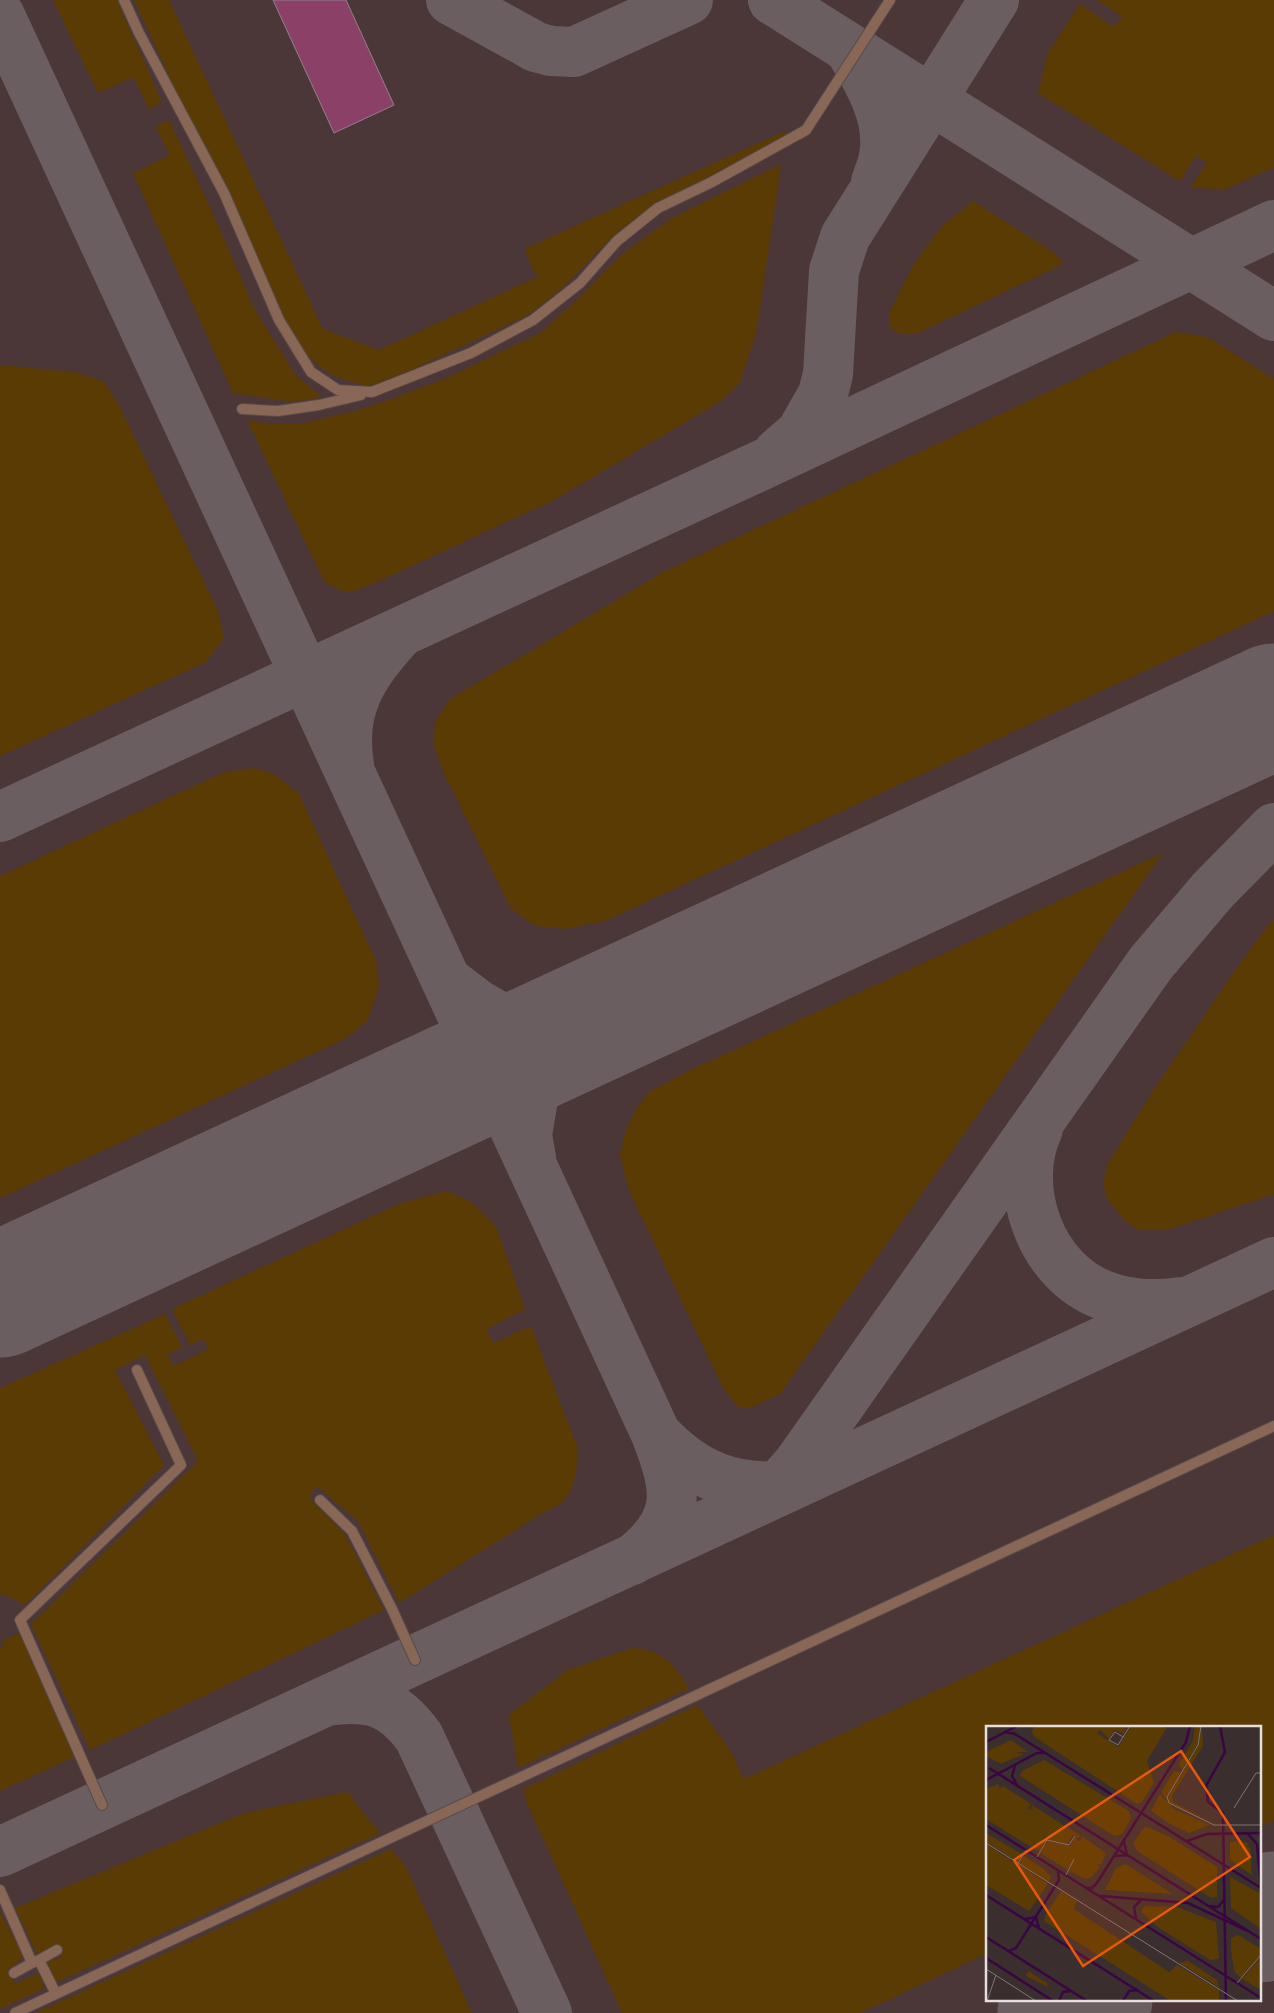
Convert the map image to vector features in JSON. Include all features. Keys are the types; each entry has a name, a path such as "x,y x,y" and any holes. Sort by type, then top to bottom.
{"lane":[{"path":"124,0 139,34 224,193 279,320 311,372 338,390 372,392"},
{"path":"242,409 278,411 319,405 372,392 471,353 533,320 580,283 617,241 658,208 712,182 806,130 890,0"},
{"path":"102,1805 20,1620 181,1464 137,1370"},
{"path":"14,2013 1274,1426"},
{"path":"320,1500 352,1531 416,1660"},
{"path":"0,1890 36,1961 56,1994"},
{"path":"14,1973 57,1950"}],"shaded area":[{"path":"0,0 1274,0 1274,2013 0,2013"},
{"path":"53,0 117,0 162,102 149,109 133,77 98,93"},
{"path":"134,0 169,0 323,329 379,350 537,277 524,249 785,131 786,137 653,205 614,235 561,290 526,316 409,371 369,386 358,384 334,376 313,361 295,341 258,282 200,143"},
{"path":"1097,0 1274,0 1274,167 1223,190 1191,187 1207,162 1196,156 1180,181 1038,93 1048,53 1080,4 1114,27 1123,17"},
{"path":"169,120 211,209 254,308 296,376 322,397 293,402 233,393 133,173 170,155 155,126"},
{"path":"781,164 757,329 740,383 721,401 554,500 379,581 357,590 345,591 339,590 324,581 247,420 269,424 304,423 355,411 449,377 540,333 579,298 620,256 672,218"},
{"path":"973,201 1050,250 1063,262 1053,269 916,334 900,334 890,327 889,313 913,265 942,226"},
{"path":"1176,332 1207,337 1274,379 1274,611 605,921 564,929 536,926 511,909 443,771 433,742 436,720 450,699 665,571"},
{"path":"0,365 75,372 103,381 119,405 218,611 224,638 206,662 0,756"},
{"path":"255,768 275,775 299,794 376,961 379,987 367,1021 345,1039 0,1198 0,876 224,772"},
{"path":"1163,853 780,1394 752,1407 738,1407 722,1386 628,1188 620,1155 626,1130 635,1111 648,1093 686,1072"},
{"path":"1274,918 1274,1194 1170,1229 1139,1230 1125,1221 1107,1199 1103,1182 1108,1163 1154,1089 1240,963"},
{"path":"447,1191 473,1203 496,1226 525,1309 486,1329 493,1343 531,1326 577,1446 575,1477 568,1495 554,1508 544,1512 399,1603 358,1521 317,1486 309,1497 345,1534 384,1610 90,1750 31,1624 198,1461 145,1355 115,1370 164,1465 25,1605 3,1594 0,1595 0,1388 165,1314 182,1347 167,1355 174,1366 209,1349 203,1339 190,1345 172,1309 401,1203"},
{"path":"1274,1535 1274,1820 1262,1826 1262,1726 986,1726 986,1954 860,2013 622,2013 527,1803 524,1789 697,1705 731,1751 744,1779"},
{"path":"20,1632 74,1757 0,1791 0,1649 4,1647 1,1642"},
{"path":"632,1648 651,1651 659,1655 678,1672 689,1688 518,1768 509,1715 567,1670"},
{"path":"347,1792 380,1833 57,1982 47,1962 61,1957 57,1947 37,1954 15,1908 244,1813"},
{"path":"391,1849 406,1867 472,2013 35,2013"},
{"path":"0,1912 24,1957 8,1970 16,1984 38,1973 45,1988 0,2009"}],"building":[{"path":"273,0 346,0 394,105 334,133"}],"taxiway":[{"path":"451,0 536,47 551,51 574,52 688,0"},
{"path":"773,0 1274,316"},
{"path":"778,453 801,433 823,394 828,374 834,271 845,237 994,0"},
{"path":"0,16 656,1434 668,1471 671,1503 668,1517 661,1531 632,1560"},
{"path":"849,48 876,99 884,127 884,156 876,182"},
{"path":"0,817 766,463 1274,225"},
{"path":"349,765 348,727 356,694 373,664 398,635"},
{"path":"775,1490 798,1464 1151,963 1213,890 1274,828"},
{"path":"448,982 477,1004 501,1018 536,1029 581,1027"},
{"path":"531,1158 527,1135 533,1099 548,1064 581,1027"},
{"path":"1038,1129 1030,1152 1028,1176 1030,1201 1037,1225 1048,1247 1062,1267 1081,1283 1103,1295 1122,1301 1141,1304 1181,1302"},
{"path":"0,1852 1274,1262"},
{"path":"656,1434 685,1460 700,1470 716,1477 733,1483 751,1486 790,1484"},
{"path":"326,1701 355,1699 379,1703 400,1715 419,1737 547,2013"}],"runway":[{"path":"0,1295 1274,706"},
{"path":"1262,1919 1274,1914"},
{"path":"1060,2013 1088,2000"}]}
